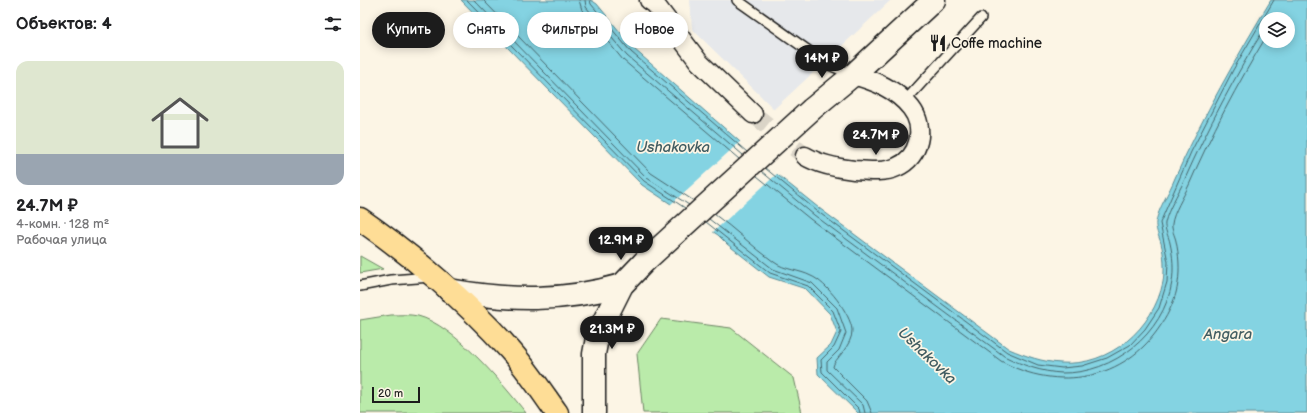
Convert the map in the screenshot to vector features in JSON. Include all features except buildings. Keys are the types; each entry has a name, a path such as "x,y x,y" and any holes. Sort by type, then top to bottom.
{"main road":[{"path":"594,413 594,354 598,333 622,285 645,261 812,109 853,75 934,0"},
{"path":"360,220 377,231 449,290 510,351 557,413"},
{"path":"449,290 488,297 543,299 591,293 622,285"}],"street":[{"path":"654,1 699,62 753,114"},
{"path":"805,156 821,163 843,169 875,171 896,168 913,154 918,144 918,123 915,115 905,101 889,88 875,81 853,75"}],"lane":[{"path":"737,0 827,64 853,75"},
{"path":"905,101 981,18"},
{"path":"360,286 391,280 432,276"}],"shaded area":[{"path":"690,0 891,0 774,109 692,29"}],"green space":[{"path":"360,256 383,269 360,273"},
{"path":"391,315 418,316 447,331 477,357 526,413 360,413 360,320"},
{"path":"661,319 731,328 794,378 802,413 643,413 637,354"}],"water":[{"path":"461,0 591,0 597,4 604,12 527,12 527,48 612,48 612,22 620,32 620,48 633,48 779,176 819,208 1009,349 1047,361 1079,363 1112,351 1127,341 1150,315 1158,299 1163,282 1164,267 1162,248 1156,224 1157,217 1208,110 1259,20 1259,48 1295,48 1295,12 1264,12 1271,0 1307,0 1307,413 858,413 818,374 817,358 831,345 837,332 830,314 806,289 769,277 727,244 718,235 642,185 508,48 519,48 519,12 473,12"}],"pier":[{"path":"742,140 779,172 712,233 670,205"}],"tunnel":[{"path":"753,114 805,156"}],"place":[{"name":"Coffe machine","path":"938,43"}],"water label":[{"name":"Ushakovka","path":"673,147"},
{"name":"Angara","path":"1228,334"},
{"name":"Ushakovka","path":"927,356"}]}
